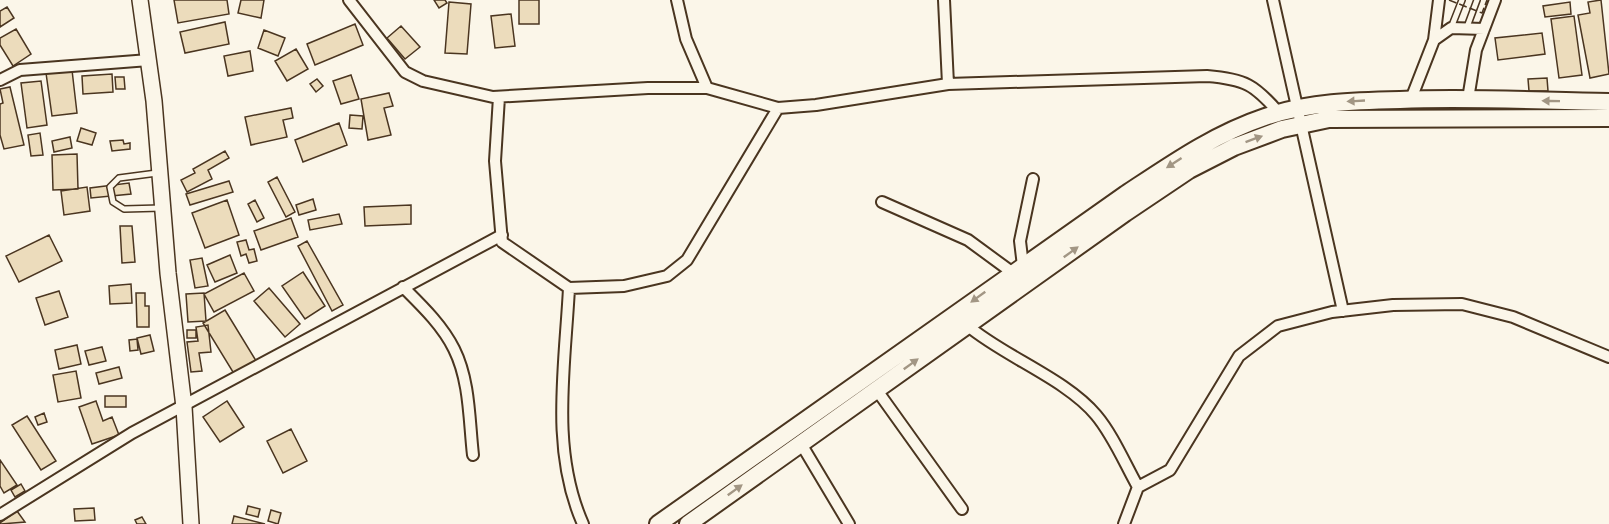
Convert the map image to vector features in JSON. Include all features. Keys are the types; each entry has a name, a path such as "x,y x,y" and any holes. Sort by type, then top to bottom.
{"main road":[{"path":"141,0 184,407 191,524"},
{"path":"688,524 800,442 1189,170 1300,116 1352,100 1468,99 1609,102"},
{"path":"658,524 1018,269 1188,153 1226,134 1279,113 1329,119 1384,117 1609,118"}],"street":[{"path":"349,0 405,72 423,81 499,97 648,88 707,88 778,108 816,105 948,84 1217,77 1237,79 1258,89 1279,113"},
{"path":"677,0 686,39 707,88"},
{"path":"944,0 948,84"},
{"path":"1273,0 1343,310"},
{"path":"1411,99 1434,40 1439,0"},
{"path":"1468,99 1476,50 1496,0"},
{"path":"1434,40 1452,28 1484,29"},
{"path":"0,80 20,70 149,60"},
{"path":"499,97 495,160 502,242 569,288 624,286 667,276 687,261 778,108"},
{"path":"882,202 968,240 1018,269 1020,241 1033,179"},
{"path":"0,514 132,433 502,235"},
{"path":"404,287 434,319 454,349 466,383 472,455"},
{"path":"569,288 562,429 563,458 571,496 583,524"},
{"path":"1124,524 1138,487 1170,470 1239,356 1278,326 1343,310 1393,305 1462,304 1513,317 1609,357"},
{"path":"968,326 1068,392 1096,415 1138,487"},
{"path":"876,389 962,509"},
{"path":"800,442 849,524"}],"lane":[{"path":"1452,28 1462,0"},
{"path":"1467,27 1477,0"},
{"path":"160,173 119,178 110,187 113,202 124,209 163,208"}],"building":[{"path":"174,0 227,0 229,14 178,23"},
{"path":"241,0 264,0 261,18 238,13"},
{"path":"434,0 445,0 447,3 439,8"},
{"path":"519,0 539,0 539,24 519,24"},
{"path":"1601,0 1609,74 1590,78 1578,15 1590,13 1588,2"},
{"path":"449,2 471,4 467,54 445,53"},
{"path":"1570,2 1571,14 1545,17 1543,6"},
{"path":"7,7 14,18 0,27 0,11"},
{"path":"511,14 515,46 495,48 491,16"},
{"path":"1574,16 1582,75 1559,78 1551,19"},
{"path":"225,22 229,44 185,53 180,32"},
{"path":"355,24 363,45 315,65 307,44"},
{"path":"401,26 420,47 405,59 387,38"},
{"path":"16,29 31,54 13,66 0,45 0,38"},
{"path":"264,30 285,38 278,56 258,48"},
{"path":"1542,33 1545,54 1498,60 1495,38"},
{"path":"296,49 308,69 287,81 275,61"},
{"path":"250,51 253,71 228,76 224,56"},
{"path":"72,70 77,113 52,116 46,73"},
{"path":"112,74 113,92 83,94 82,76"},
{"path":"351,75 359,99 341,104 333,81"},
{"path":"115,77 124,77 125,89 116,89"},
{"path":"1547,78 1548,91 1529,91 1528,79"},
{"path":"317,79 323,86 316,92 310,84"},
{"path":"41,81 47,125 27,128 21,83"},
{"path":"10,87 24,145 4,149 0,135 0,104 3,103 0,89"},
{"path":"389,93 393,106 384,108 391,135 368,140 361,99"},
{"path":"291,108 293,118 283,120 287,137 251,145 245,117"},
{"path":"350,115 363,116 362,129 349,128"},
{"path":"339,123 347,145 303,162 295,140"},
{"path":"81,128 96,133 92,145 77,141"},
{"path":"40,133 43,155 31,156 28,135"},
{"path":"70,137 72,148 54,152 52,141"},
{"path":"123,140 124,144 130,143 130,149 112,151 110,141"},
{"path":"225,151 229,158 208,170 212,179 187,192 181,180 195,173 193,169"},
{"path":"77,154 78,189 53,190 52,155"},
{"path":"277,177 295,212 286,217 268,182"},
{"path":"229,181 233,192 190,205 186,194"},
{"path":"129,183 131,194 91,198 90,188"},
{"path":"87,187 90,211 64,215 61,191"},
{"path":"313,199 316,210 299,215 296,205"},
{"path":"227,200 239,235 205,248 192,213"},
{"path":"255,200 264,218 257,222 248,204"},
{"path":"411,205 411,224 365,226 364,207"},
{"path":"339,214 342,224 310,230 308,220"},
{"path":"291,218 298,237 261,250 254,231"},
{"path":"120,226 132,226 135,262 122,263"},
{"path":"49,235 62,261 19,282 6,256"},
{"path":"246,240 249,250 254,249 257,261 249,263 246,254 241,256 237,242"},
{"path":"307,241 343,305 332,311 298,246"},
{"path":"230,255 237,273 215,282 207,265"},
{"path":"202,258 208,286 195,288 190,260"},
{"path":"303,272 325,306 305,319 282,286"},
{"path":"244,273 254,291 214,312 204,294"},
{"path":"131,284 132,303 110,304 109,286"},
{"path":"269,288 300,324 285,337 254,301"},
{"path":"59,291 68,317 45,325 36,298"},
{"path":"136,293 145,293 145,306 149,306 149,327 137,327"},
{"path":"204,293 206,321 188,322 186,294"},
{"path":"225,310 258,364 236,377 203,323"},
{"path":"208,325 211,352 199,353 202,371 191,372 187,342 198,341 196,327"},
{"path":"187,330 196,330 196,338 187,338"},
{"path":"150,335 154,351 141,354 137,338"},
{"path":"137,339 138,350 130,351 129,340"},
{"path":"77,345 81,364 59,369 55,350"},
{"path":"102,347 106,361 89,365 85,351"},
{"path":"119,367 122,378 99,384 96,373"},
{"path":"76,371 81,398 58,402 53,375"},
{"path":"105,396 126,396 126,407 105,407"},
{"path":"96,401 103,421 112,417 119,435 92,444 79,407"},
{"path":"227,401 244,427 220,442 203,417"},
{"path":"44,413 47,422 38,425 35,417"},
{"path":"27,416 56,461 41,470 12,425"},
{"path":"291,429 307,461 283,473 267,441"},
{"path":"0,460 17,485 4,493 0,486"},
{"path":"21,484 25,491 15,497 11,490"},
{"path":"248,506 260,509 258,517 246,514"},
{"path":"94,508 95,520 75,521 74,509"},
{"path":"271,510 281,513 278,524 268,521"},
{"path":"17,511 25,522 0,523"},
{"path":"234,516 265,524 232,524"},
{"path":"142,517 146,524 137,524 135,520"}],"fence":[{"path":"1449,0 1482,13 1487,0"}]}
